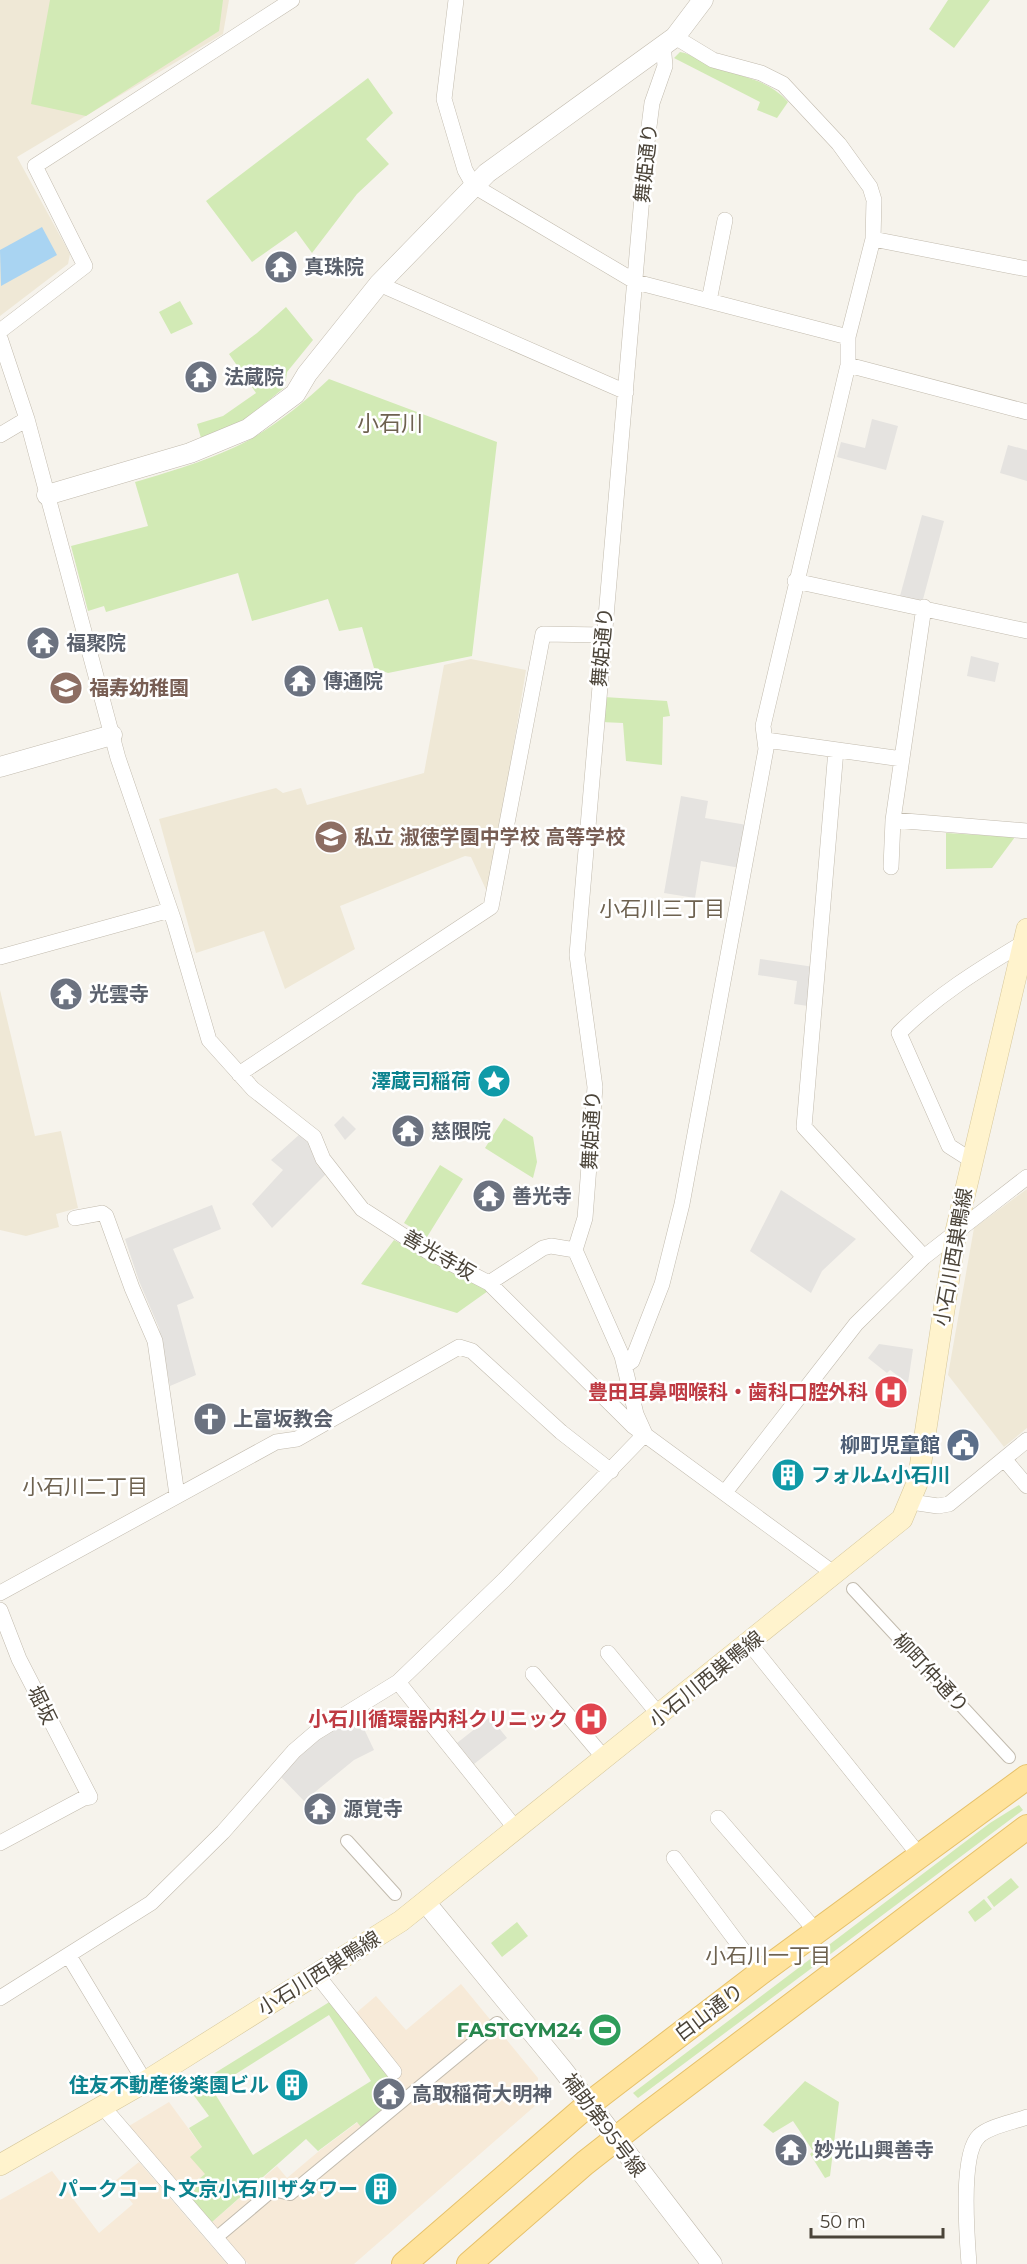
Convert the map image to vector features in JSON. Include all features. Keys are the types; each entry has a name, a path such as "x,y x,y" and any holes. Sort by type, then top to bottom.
{"main road":[{"name":"小石川西巣鴨線","path":"0,2165 145,2082 317,1975 426,1903 897,1525 911,1502 918,1481 956,1231 1025,936"},
{"name":"白山通り","path":"404,2264 589,2104 816,1931 1027,1777"},
{"path":"469,2264 615,2139 1027,1827"}],"street":[{"path":"0,331 86,266 35,166 194,66 292,0"},
{"path":"456,0 444,99 465,170 474,186 636,282 848,338"},
{"path":"47,495 177,458 248,429 296,393 307,374 379,284 487,172 669,40 703,0"},
{"path":"625,1366 632,1360 662,1284 682,1204 766,740 763,726 795,581 848,365 848,338 873,238 874,200 870,187 839,144 783,84 761,73 714,60 669,40"},
{"name":"舞姫通り","path":"574,1250 585,1218 595,1087 577,955 646,150 652,103 664,66 669,40"},
{"path":"709,301 725,220"},
{"path":"873,238 1027,269"},
{"path":"379,284 627,392"},
{"name":"善光寺坂","path":"0,338 27,419 112,735 170,910 209,1040 239,1074 314,1137 323,1159 362,1209 427,1251 489,1283 623,1417 726,1491 836,1575"},
{"path":"848,365 1027,412"},
{"path":"0,435 27,419"},
{"path":"795,581 1027,631"},
{"path":"891,867 893,820 924,608"},
{"path":"239,1074 491,907 543,634 603,634"},
{"path":"0,767 112,735"},
{"path":"766,740 902,759"},
{"path":"836,750 804,1126 924,1257"},
{"path":"893,820 1027,831"},
{"path":"0,957 170,910"},
{"path":"971,1160 949,1146 899,1034 919,1013 968,975 1025,936"},
{"path":"726,1491 839,1343 924,1257 1027,1177"},
{"path":"75,1218 102,1213 106,1216 132,1288 155,1341 177,1495"},
{"path":"0,1998 151,1903 223,1832 304,1742 398,1682 504,1580 645,1434 636,1414 625,1366 574,1250 551,1246 543,1248 489,1283"},
{"path":"0,1593 276,1442 297,1439 464,1347 561,1432 611,1471"},
{"path":"911,1502 938,1506 949,1504 1027,1440"},
{"path":"1004,1459 1027,1486"},
{"name":"柳町仲通り","path":"853,1588 1009,1757"},
{"name":"堀坂","path":"0,1610 19,1659 90,1797 84,1798 0,1843"},
{"path":"750,1644 919,1855"},
{"path":"608,1653 660,1716"},
{"path":"533,1674 605,1759"},
{"path":"398,1682 516,1829"},
{"path":"718,1818 816,1931"},
{"path":"347,1841 395,1894"},
{"path":"674,1858 760,1973"},
{"name":"補助第95号線","path":"426,1903 589,2104 712,2264"},
{"path":"69,1956 145,2082"},
{"path":"317,1975 394,2072"},
{"path":"216,2238 273,2190 290,2194 497,2023"},
{"path":"103,2107 238,2264"},
{"path":"969,2264 965,2198 973,2144 981,2134 1027,2117"}],"shaded area":[{"path":"0,0 229,0 223,34 17,157 70,254 68,264 0,316"},
{"path":"872,419 898,426 886,470 837,457 841,442 865,448"},
{"path":"1008,445 1027,450 1027,481 1000,473"},
{"path":"922,515 944,521 922,603 900,596"},
{"path":"971,656 999,663 995,682 967,676"},
{"name":"私立 淑徳学園中学校 高等学校","path":"471,659 526,670 489,896 471,857 465,856 340,906 355,949 285,989 264,931 196,953 159,819 276,788 283,793 301,788 307,805 424,773 444,665"},
{"path":"681,796 708,801 705,818 747,825 740,868 701,861 695,898 664,893"},
{"path":"760,959 814,967 808,1006 794,1004 797,981 758,975"},
{"path":"0,990 35,1136 61,1131 78,1208 56,1214 59,1227 26,1236 0,1230"},
{"path":"343,1116 356,1129 345,1140 334,1125"},
{"path":"300,1134 309,1144 317,1165 326,1174 272,1228 252,1204 283,1170 271,1160"},
{"path":"1027,1189 1027,1428 1004,1447 948,1375 974,1228"},
{"path":"781,1190 856,1239 822,1271 811,1293 750,1251"},
{"path":"212,1205 221,1229 173,1249 194,1298 177,1305 196,1375 170,1386 159,1328 139,1281 125,1239"},
{"path":"879,1344 913,1349 908,1383 890,1370 887,1373 868,1358"},
{"path":"357,1714 374,1750 354,1760 304,1801 279,1775 300,1752"},
{"path":"490,1717 507,1738 474,1764 457,1743"},
{"path":"461,1984 538,2078 536,2105 354,2264 248,2264 212,2222 277,2166 287,2178 358,2122 364,2130 407,2097 393,2079 401,2071 356,2013 376,1996 406,2030"},
{"path":"169,2102 202,2147 205,2174 184,2191 129,2126"},
{"path":"139,2162 227,2264 0,2264 0,2200 52,2171 99,2233 133,2204 115,2181"}],"green space":[{"path":"50,0 223,0 219,31 86,116 31,104"},
{"path":"948,0 990,0 954,48 929,29"},
{"path":"680,52 715,68 772,88 788,102 777,118 757,110 760,102 674,58"},
{"path":"368,78 393,113 366,139 389,164 357,194 312,253 296,231 252,262 206,201"},
{"path":"180,301 193,324 171,334 159,312"},
{"path":"286,307 313,340 287,372 285,387 239,425 201,438 197,424 223,416 256,393 229,354"},
{"path":"329,379 497,442 472,656 388,673 374,668 362,627 339,631 328,599 252,621 238,573 106,612 104,606 88,611 71,546 148,526 135,482 197,462 243,443 285,416"},
{"path":"604,697 667,701 670,716 663,717 662,765 626,761 623,723 601,722"},
{"path":"946,833 1015,837 992,868 946,869"},
{"path":"504,1118 533,1137 537,1162 533,1178 485,1148"},
{"path":"440,1165 463,1179 427,1237 404,1223"},
{"path":"394,1240 488,1291 457,1313 361,1284"},
{"path":"1019,1805 1023,1810 638,2098 633,2093 990,1823"},
{"path":"1011,1878 1019,1887 994,1907 987,1897"},
{"path":"984,1899 992,1909 975,1922 968,1912"},
{"path":"517,1922 528,1936 502,1957 491,1943"},
{"path":"331,2001 407,2097 364,2131 357,2122 318,2151 306,2139 212,2222 184,2191 205,2174 190,2157 202,2147 189,2128 209,2116 189,2089","holes":["329,2015 371,2081 253,2155 212,2089"]},
{"path":"805,2081 839,2102 830,2176 825,2178 810,2154 813,2151 793,2121 773,2133 763,2125"}],"water":[{"path":"42,227 57,255 1,286 0,250"}],"place":[{"name":"真珠院","path":"281,267"},
{"name":"法蔵院","path":"201,377"},
{"name":"福聚院","path":"43,643"},
{"name":"傳通院","path":"300,681"},
{"name":"福寿幼稚園","path":"66,688"},
{"name":"私立 淑徳学園中学校 高等学校","path":"331,837"},
{"name":"光雲寺","path":"66,994"},
{"name":"澤蔵司稲荷","path":"494,1081"},
{"name":"慈限院","path":"408,1131"},
{"name":"善光寺","path":"489,1196"},
{"name":"豊田耳鼻咽喉科・歯科口腔外科","path":"891,1392"},
{"name":"上富坂教会","path":"210,1419"},
{"name":"柳町児童館","path":"963,1445"},
{"name":"フォルム小石川","path":"788,1475"},
{"name":"小石川循環器内科クリニック","path":"591,1719"},
{"name":"源覚寺","path":"320,1809"},
{"name":"FASTGYM24","path":"605,2030"},
{"name":"住友不動産後楽園ビル","path":"292,2085"},
{"name":"高取稲荷大明神","path":"389,2094"},
{"name":"妙光山興善寺","path":"791,2150"},
{"name":"パークコート文京小石川ザタワー","path":"381,2189"}],"district":[{"name":"小石川","path":"390,423"},
{"name":"小石川三丁目","path":"662,909"},
{"name":"小石川二丁目","path":"85,1487"},
{"name":"小石川一丁目","path":"768,1956"}]}
